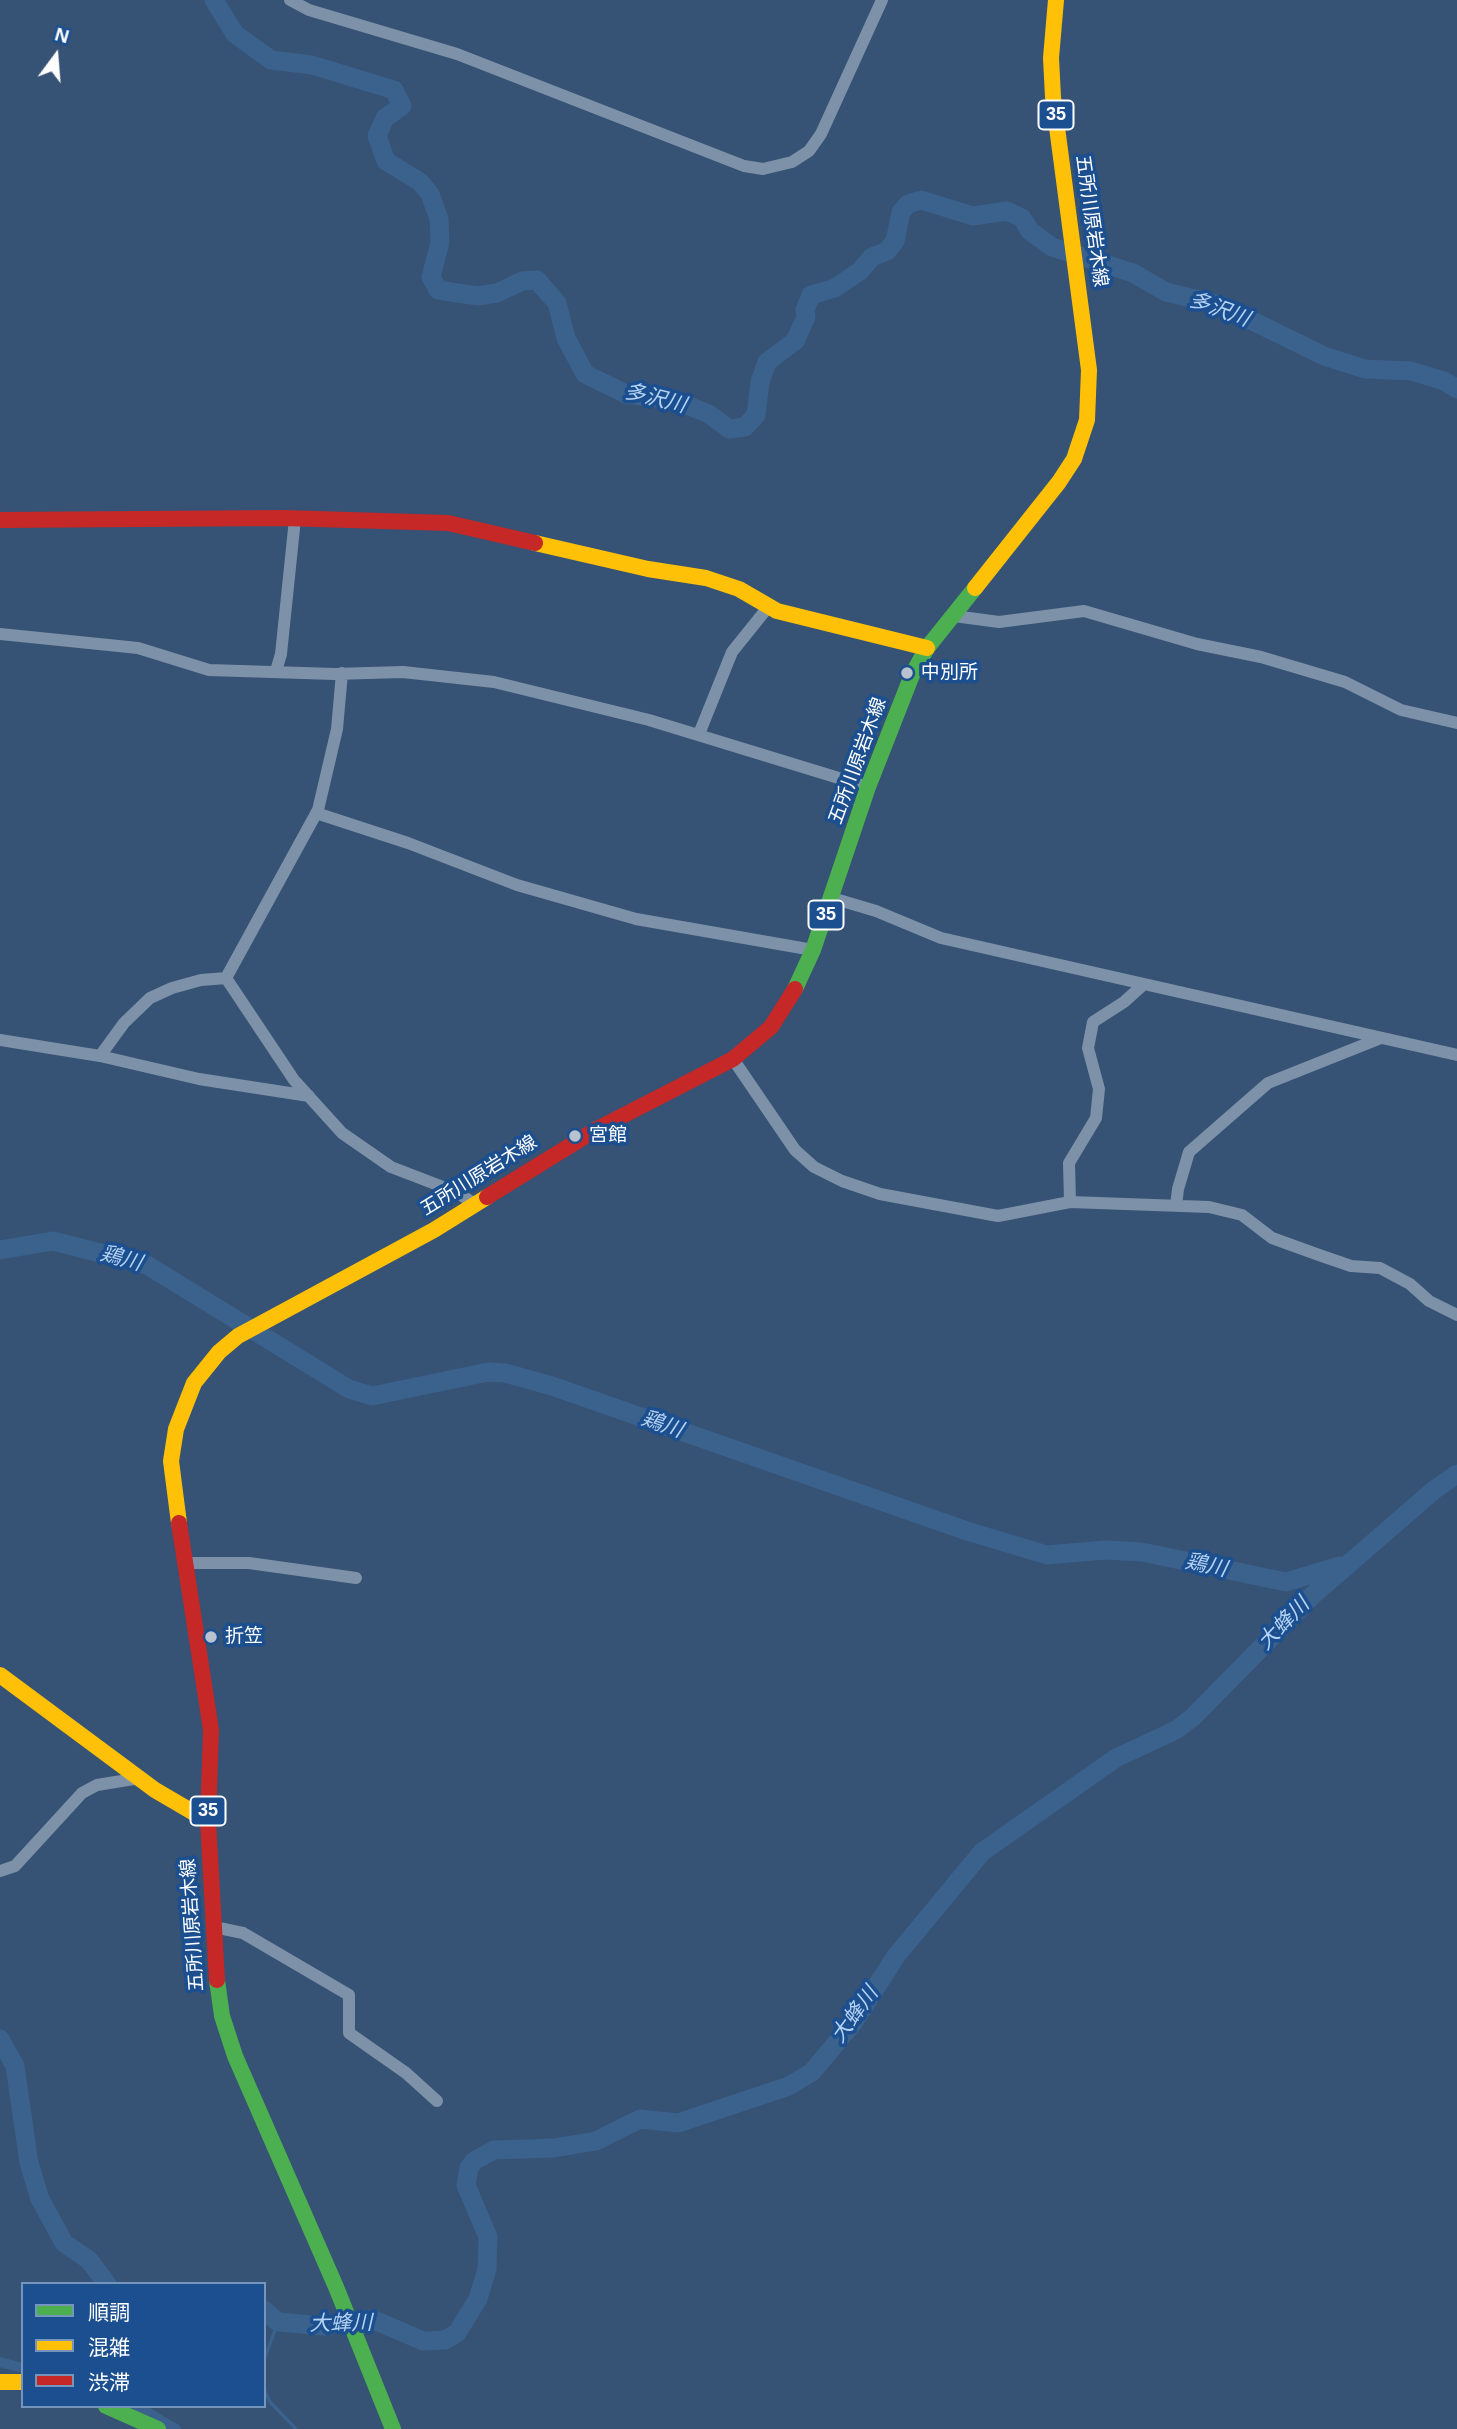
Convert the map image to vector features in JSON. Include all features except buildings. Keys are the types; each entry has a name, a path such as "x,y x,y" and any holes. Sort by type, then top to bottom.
{"main road":[{"name":"五所川原岩木線","path":"393,2429 336,2287 235,2056 222,2016 208,1821 209,1709 188,1563 173,1484 171,1461 176,1429 185,1400 204,1368 239,1336 264,1319 434,1230 597,1129 733,1059 771,1027 802,978 832,898 868,787 912,675 927,648 1059,482 1081,440 1089,402 1089,370 1053,97 1051,58 1056,0"},
{"path":"0,520 295,519 448,523 648,569 706,578 740,589 777,611 927,648"},
{"path":"0,1675 186,1811 208,1821"},
{"path":"0,2382 21,2382"},
{"path":"111,2408 158,2429"}],"street":[{"path":"289,0 309,10 457,54 744,166 763,169 792,162 809,151 821,134 882,0"},
{"path":"276,671 281,654 295,519"},
{"path":"699,734 732,652 769,606"},
{"path":"954,616 999,622 1084,611 1197,644 1261,657 1333,678 1401,710 1457,723"},
{"path":"0,634 138,648 209,670 402,672 494,682 699,734 868,787"},
{"path":"226,978 316,813 337,729 342,673"},
{"path":"316,813 408,843 517,884 636,919 813,950"},
{"path":"832,898 876,911 941,938 1457,1055"},
{"path":"100,1056 124,1023 150,998 172,988 201,980 226,978"},
{"path":"226,978 269,1047 342,1133 391,1167 456,1192 475,1204"},
{"path":"1070,1202 1069,1163 1096,1118 1099,1089 1088,1048 1093,1022 1124,1002 1144,984"},
{"path":"1177,1206 1178,1189 1189,1152 1268,1083 1382,1038"},
{"path":"0,1040 100,1056 199,1079 309,1096"},
{"path":"733,1059 795,1150 814,1167 842,1181 880,1194 998,1216 1070,1202 1209,1207 1242,1215 1272,1238 1351,1266 1380,1268 1410,1284 1429,1301 1457,1315"},
{"path":"188,1563 249,1563 356,1578"},
{"path":"0,1871 15,1866 82,1793 97,1785 140,1778"},
{"path":"214,1927 243,1933 349,1995 349,2033 406,2073 437,2101"}],"waterway":[{"name":"多沢川","path":"214,0 235,34 271,60 312,65 394,90 402,106 385,118 377,136 386,161 420,182 430,194 439,219 440,242 431,277 438,290 478,296 497,293 522,281 537,280 557,303 566,338 585,374 626,394 674,400 709,414 729,429 745,427 756,415 760,382 767,362 795,341 806,317 805,310 811,295 835,288 860,271 872,257 887,251 895,241 901,212 908,204 921,200 973,216 1007,211 1022,218 1030,231 1052,247 1133,273 1166,292 1220,305 1324,356 1365,369 1411,371 1444,381 1457,389"},
{"name":"鶏川","path":"0,1250 53,1241 147,1265 349,1389 372,1396 488,1372 505,1373 552,1386 967,1531 1047,1555 1105,1550 1142,1552 1286,1582 1339,1566"},
{"name":"大蜂川","path":"266,2312 278,2322 323,2326 372,2319 423,2341 445,2340 457,2333 478,2299 487,2269 488,2237 466,2185 469,2168 474,2161 494,2150 554,2148 596,2141 640,2119 678,2123 789,2086 812,2072 853,2023 896,1956 982,1852 1116,1758 1176,1730 1193,1717 1314,1594 1434,1490 1457,1474"},
{"name":"大蜂川","path":"0,2039 15,2066 29,2163 40,2199 64,2243 89,2260 106,2282"},
{"path":"266,2355 278,2322"},
{"path":"0,2362 21,2367"},
{"path":"266,2393 270,2402 296,2429"},
{"path":"140,2408 176,2429"}],"traffic: fast":[{"path":"795,989 813,950 868,787 912,675 927,648 975,588"},
{"path":"217,1980 222,2016 235,2056 336,2287 393,2429"},
{"path":"111,2408 158,2429"}],"traffic: slow":[{"path":"975,588 1059,482 1074,459 1087,420 1089,370 1053,97 1051,58 1056,0"},
{"path":"535,543 648,569 706,578 739,589 777,611 927,648"},
{"path":"179,1523 171,1461 176,1429 194,1383 219,1352 238,1336 434,1230 487,1197"},
{"path":"0,1675 155,1790 208,1821"},
{"path":"0,2382 21,2382"}],"traffic: jam":[{"path":"0,520 284,518 448,523 535,543"},
{"path":"487,1197 597,1129 733,1059 771,1027 795,989"},
{"path":"179,1523 211,1730 208,1821 217,1980"}],"place":[{"name":"中別所","path":"907,673"},
{"name":"宮館","path":"575,1136"},
{"name":"折笠","path":"211,1637"}]}
